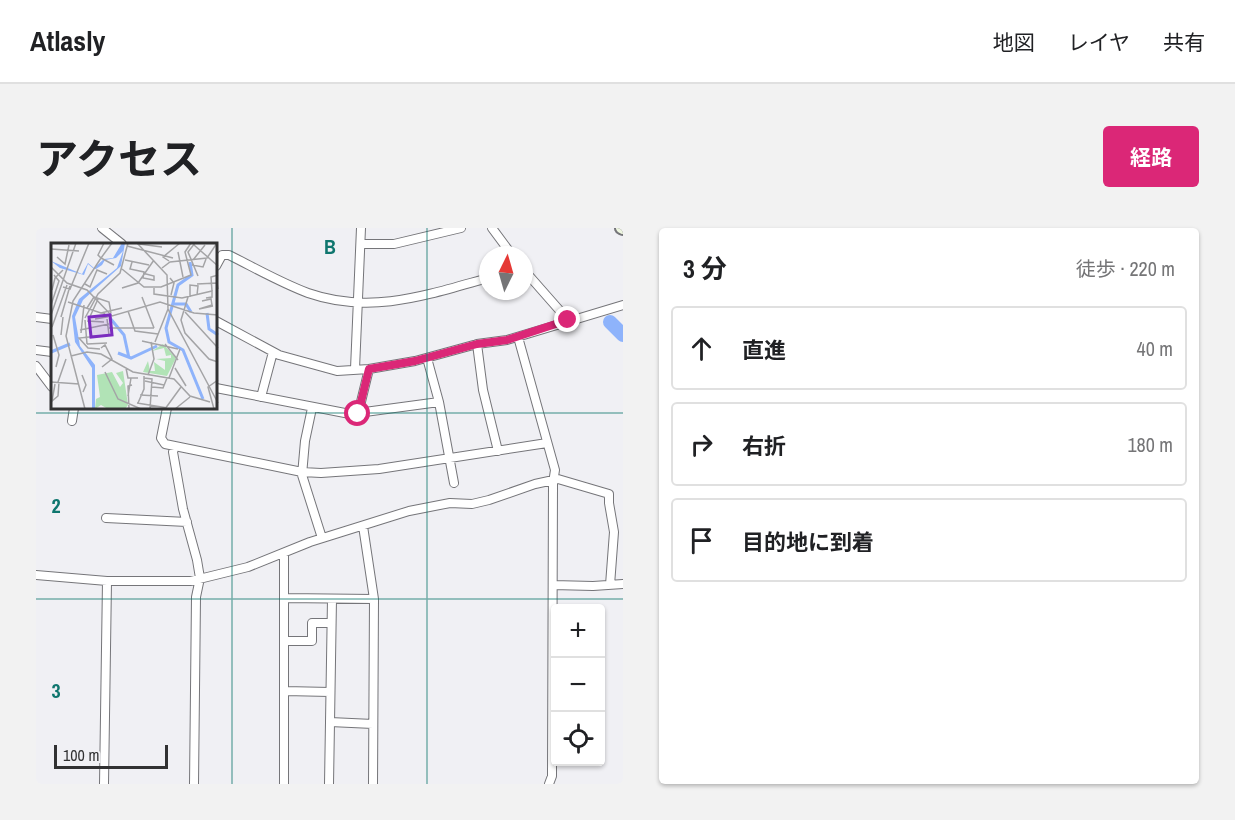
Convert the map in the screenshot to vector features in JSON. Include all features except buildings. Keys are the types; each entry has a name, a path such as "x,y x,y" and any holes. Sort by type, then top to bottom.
{"street":[{"path":"102,228 121,243"},
{"path":"355,369 362,228"},
{"path":"361,244 394,244 461,228"},
{"path":"492,228 505,246"},
{"path":"218,262 222,255 229,255 309,293 358,303 387,303 412,299 479,280"},
{"path":"533,280 568,320"},
{"path":"218,322 273,352 337,371 392,366 477,344 518,337 623,305"},
{"path":"36,316 51,319"},
{"path":"518,337 555,470 553,481 552,776 549,784"},
{"path":"477,344 483,390 498,451"},
{"path":"36,350 51,352"},
{"path":"261,397 273,352"},
{"path":"427,358 439,402 454,483"},
{"path":"36,366 51,386"},
{"path":"358,414 369,369"},
{"path":"218,388 312,408 358,414 439,402"},
{"path":"312,408 305,441 302,472 322,538"},
{"path":"72,421 74,410"},
{"path":"164,410 162,439 165,444 302,472 340,473 450,459 547,443"},
{"path":"174,446 179,489 200,579 196,597 194,784"},
{"path":"36,575 107,581 191,581 248,567 322,538 409,511 450,503 472,504 527,486 562,480 609,494 614,532 610,585"},
{"path":"106,518 187,522"},
{"path":"363,526 374,599 373,784"},
{"path":"284,554 284,784"},
{"path":"104,784 107,581"},
{"path":"553,585 623,584"},
{"path":"284,598 374,599"},
{"path":"329,784 332,599"},
{"path":"285,641 312,641 312,623 331,623"},
{"path":"285,691 330,692"},
{"path":"330,722 373,724"}],"waterway":[{"path":"610,322 623,335"}],"route":[{"path":"358,414 369,369 415,361 477,344 507,340 568,320"}]}
